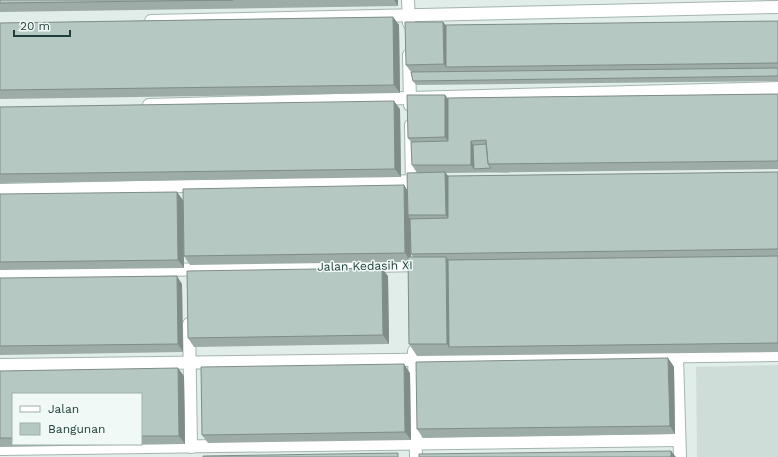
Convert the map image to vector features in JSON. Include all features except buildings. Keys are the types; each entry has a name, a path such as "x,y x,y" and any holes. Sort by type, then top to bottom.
{"street":[{"path":"408,0 412,204"},
{"path":"141,21 778,8"},
{"path":"134,105 778,88"},
{"path":"0,190 435,180"},
{"path":"413,261 413,280"},
{"name":"Jalan Kedasih XI","path":"0,273 188,269 413,261 437,264"},
{"path":"188,269 188,285"},
{"path":"189,316 191,446"},
{"path":"414,336 416,457"},
{"path":"0,365 778,355"},
{"path":"677,357 680,457"},
{"path":"0,449 679,440"}],"shaded area":[{"path":"778,365 778,457 697,457 696,367"}]}
